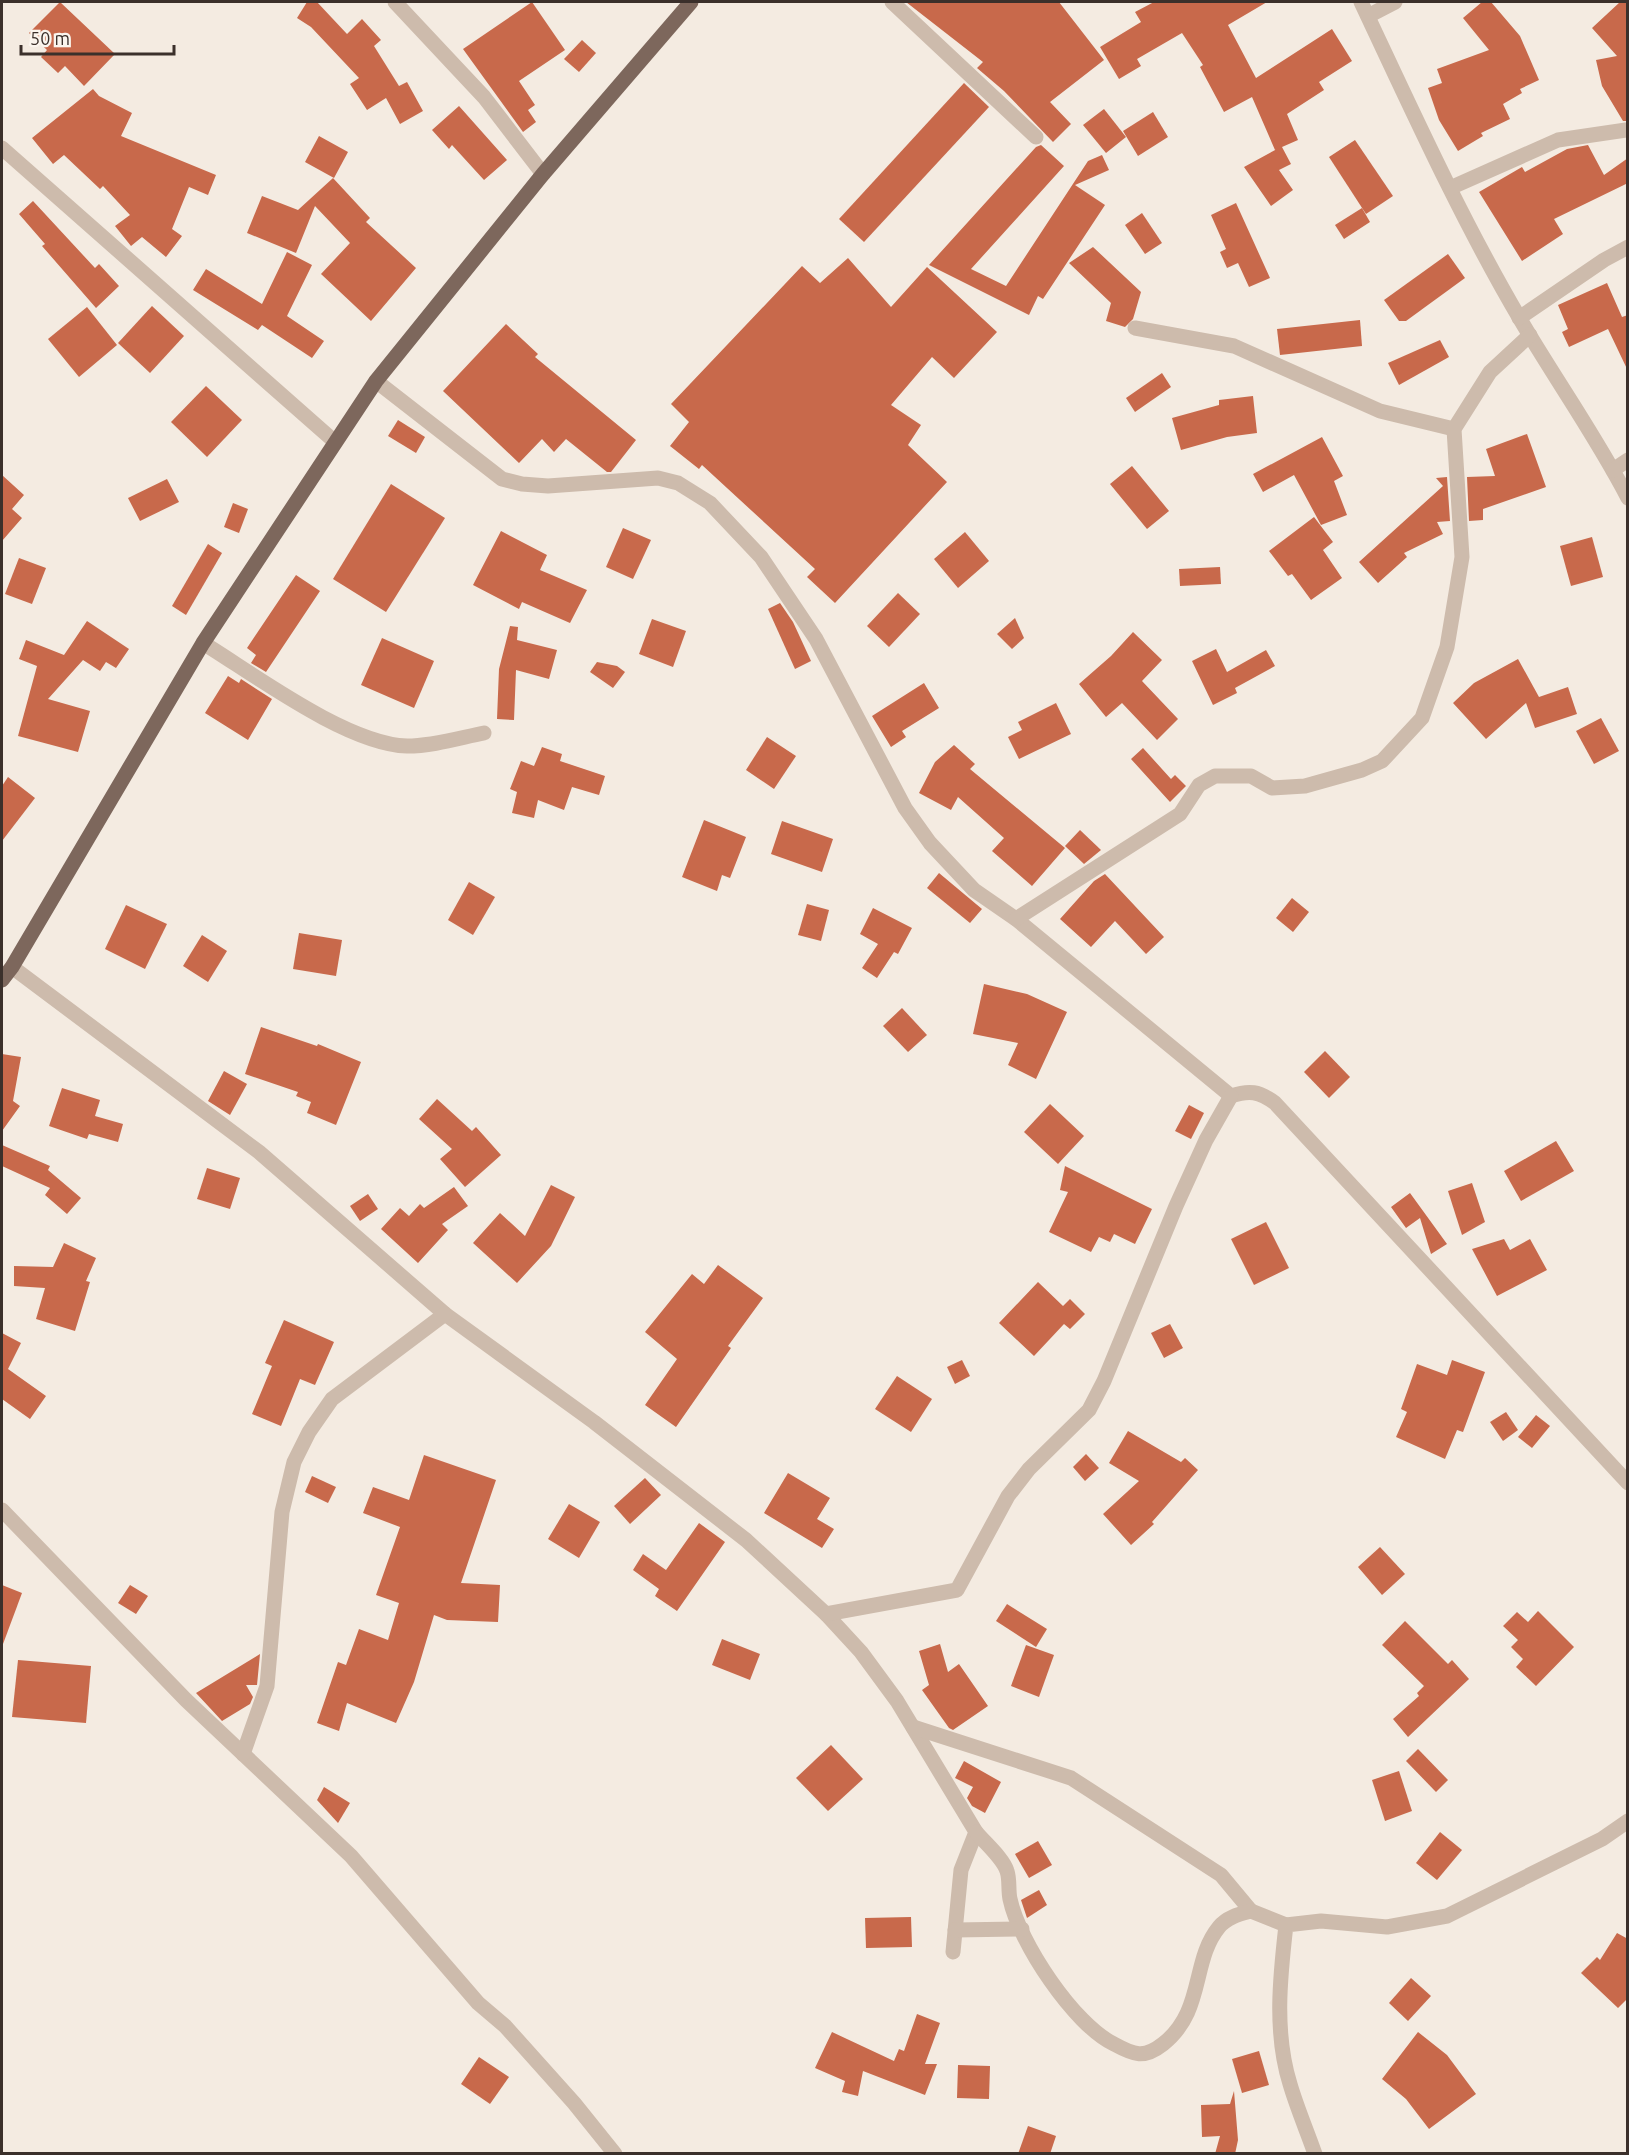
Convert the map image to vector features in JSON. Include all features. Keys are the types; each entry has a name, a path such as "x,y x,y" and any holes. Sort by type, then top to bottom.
{"main road":[{"path":"2,980 12,967 203,643 334,441 376,381 543,174 691,2"}],"street":[{"path":"394,2 484,97 543,174"},
{"path":"892,2 1036,137"},
{"path":"1361,2 1450,189 1519,318 1628,498"},
{"path":"1368,16 1395,2"},
{"path":"1450,189 1558,140 1626,130"},
{"path":"2,147 334,441"},
{"path":"1519,318 1604,260 1628,247"},
{"path":"1135,328 1234,346 1380,411 1454,429"},
{"path":"1016,919 1180,814 1199,784 1215,776 1251,776 1272,788 1305,786 1362,770 1382,761 1422,717 1447,647 1462,557 1454,429 1490,372 1530,335"},
{"path":"376,381 502,479 522,484 548,486 658,478 678,483 710,503 761,557 816,639 905,808 930,843 974,890 1016,919 1231,1096"},
{"path":"1613,470 1628,460"},
{"path":"203,643 297,701 369,738 391,744 421,745 484,733"},
{"path":"12,967 259,1152 444,1314 594,1422 737,1533 826,1614 861,1652 913,1727 976,1832 1007,1870 1010,1900 1047,1977 1098,2036 1133,2054 1152,2053 1173,2037 1192,2007 1208,1948 1218,1927 1235,1916 1251,1911"},
{"path":"826,1614 957,1590 1008,1496 1029,1469 1089,1410 1104,1381 1198,1159 1231,1096 1248,1090 1264,1094 1275,1103 1628,1483"},
{"path":"243,1754 267,1686 276,1611 282,1512 294,1462 309,1432 332,1399 444,1314"},
{"path":"2,1510 186,1700 351,1857 478,2003 505,2026 574,2103 615,2154"},
{"path":"913,1727 1071,1778 1221,1875 1251,1911 1286,1924 1321,1921 1387,1927 1447,1916 1602,1839 1628,1821"},
{"path":"953,1952 961,1870 976,1832"},
{"path":"1286,1924 1281,1987 1281,2032 1289,2083 1316,2154"},
{"path":"955,1930 1022,1929"}],"building":[{"path":"60,2 115,54 84,86 65,66 58,73 41,57 47,50 29,33"},
{"path":"307,2 317,2 347,34 362,19 381,40 374,46 399,86 407,82 423,111 400,124 386,98 367,110 350,84 359,78 311,27 297,18"},
{"path":"532,2 565,50 519,81 535,105 528,110 536,122 523,132 463,49"},
{"path":"906,2 1059,2 1104,60 1050,102 1071,124 1053,142 1004,91 977,68 983,62"},
{"path":"1154,2 1267,2 1228,25 1256,78 1332,29 1352,61 1319,82 1324,90 1287,114 1298,140 1282,147 1291,164 1279,170 1293,190 1271,206 1244,167 1277,149 1275,150 1252,97 1224,112 1200,67 1203,65 1182,33 1137,59 1141,66 1119,79 1100,47 1141,22 1135,12"},
{"path":"1482,2 1491,2 1520,36 1539,80 1520,89 1522,93 1503,104 1510,119 1481,133 1483,136 1458,151 1439,120 1428,88 1442,83 1437,69 1489,50 1463,18"},
{"path":"1620,2 1628,2 1628,121 1623,121 1602,86 1596,60 1617,56 1592,28"},
{"path":"582,40 596,53 579,72 564,59"},
{"path":"964,83 989,107 864,242 839,219"},
{"path":"93,89 99,96 132,113 121,136 216,175 208,195 189,187 172,229 182,236 166,257 142,237 131,246 115,226 130,215 103,186 100,189 64,155 53,164 32,138"},
{"path":"459,106 507,160 484,180 452,145 449,149 432,130"},
{"path":"1104,109 1126,137 1106,153 1083,125"},
{"path":"1153,112 1168,137 1138,156 1123,131"},
{"path":"319,136 348,152 334,178 305,162"},
{"path":"1355,140 1393,196 1366,214 1329,157"},
{"path":"1041,145 1064,166 971,269 1006,286 1088,161 1102,155 1109,170 1075,185 1105,205 1043,299 1038,296 1029,315 929,265 1036,147"},
{"path":"1588,145 1604,175 1628,158 1628,183 1554,219 1563,234 1522,261 1479,192 1522,167 1525,172 1567,149"},
{"path":"333,178 370,218 366,222 416,268 371,321 321,274 350,243 315,206 296,253 247,233 262,196 298,210"},
{"path":"33,201 95,268 99,264 119,286 96,308 42,246 45,244 19,214"},
{"path":"1236,203 1270,278 1249,287 1238,263 1227,268 1220,252 1226,249 1211,215"},
{"path":"1362,208 1370,222 1344,239 1335,225"},
{"path":"1142,213 1162,243 1145,254 1125,225"},
{"path":"1093,247 1141,292 1133,319 1125,327 1106,321 1111,303 1069,263"},
{"path":"287,252 312,265 287,316 324,341 312,358 262,325 258,330 193,290 206,269 262,304"},
{"path":"1448,254 1465,278 1406,321 1399,321 1384,300"},
{"path":"848,258 891,307 927,267 997,332 954,378 932,357 891,405 921,425 908,445 947,482 835,603 807,577 815,569 702,465 699,469 670,446 689,422 671,404 802,266 820,283"},
{"path":"1607,283 1622,317 1628,315 1628,371 1608,329 1569,347 1562,332 1568,329 1558,305"},
{"path":"152,306 184,336 150,373 118,343"},
{"path":"87,307 117,345 79,377 48,339"},
{"path":"1360,320 1362,346 1280,355 1277,329"},
{"path":"506,324 538,354 535,357 636,440 611,472 607,472 566,439 554,452 542,439 519,463 443,391"},
{"path":"1440,340 1449,357 1399,385 1388,363"},
{"path":"1162,373 1171,387 1135,412 1126,398"},
{"path":"206,386 242,420 207,457 171,422"},
{"path":"1253,396 1257,433 1227,437 1181,450 1172,418 1219,405 1219,400"},
{"path":"398,420 425,437 416,453 388,436"},
{"path":"1527,434 1546,487 1483,509 1483,520 1469,521 1467,477 1495,476 1486,449"},
{"path":"1322,437 1343,476 1334,481 1347,515 1321,525 1294,475 1263,492 1253,474"},
{"path":"1132,466 1169,511 1147,529 1110,484"},
{"path":"2,475 24,495 12,509 22,518 2,541"},
{"path":"1447,477 1450,521 1437,522 1443,534 1404,553 1407,557 1378,583 1359,562 1443,486 1436,478"},
{"path":"167,479 179,502 140,521 128,498"},
{"path":"391,484 445,518 386,612 333,579"},
{"path":"233,503 248,509 239,533 224,527"},
{"path":"1314,517 1333,542 1323,550 1342,578 1311,600 1292,574 1288,576 1269,551"},
{"path":"623,528 651,540 633,579 606,567"},
{"path":"501,531 547,555 540,570 587,590 570,623 522,602 519,609 473,585"},
{"path":"965,532 989,561 958,588 934,559"},
{"path":"1592,537 1603,577 1571,586 1560,546"},
{"path":"208,544 222,553 186,615 172,606"},
{"path":"19,558 46,568 32,604 5,594"},
{"path":"1220,567 1221,584 1180,586 1179,569"},
{"path":"296,575 320,591 266,672 251,663 256,655 247,648"},
{"path":"898,593 920,614 889,647 867,626"},
{"path":"780,603 793,622 811,661 795,669 768,609"},
{"path":"1015,618 1024,638 1012,649 997,634"},
{"path":"652,619 686,631 673,667 639,654"},
{"path":"87,621 129,649 116,668 106,662 100,671 83,660 48,699 90,711 78,752 18,736 37,666 19,659 26,640 64,655"},
{"path":"510,626 518,627 517,640 557,650 549,679 516,670 514,720 497,719 499,669"},
{"path":"1133,632 1162,660 1142,681 1178,719 1157,740 1122,703 1106,717 1079,684 1111,656"},
{"path":"382,638 434,661 414,708 361,685"},
{"path":"1216,649 1227,672 1266,650 1275,666 1235,688 1237,693 1213,705 1192,661"},
{"path":"1518,659 1539,697 1568,687 1577,714 1535,728 1526,703 1486,739 1453,703 1474,683"},
{"path":"597,662 617,666 625,672 613,688 590,672"},
{"path":"228,676 239,683 241,679 272,699 248,740 205,713"},
{"path":"924,683 939,708 902,731 906,737 891,747 872,716"},
{"path":"1056,703 1071,734 1019,759 1008,737 1022,730 1018,722"},
{"path":"1601,718 1619,751 1594,764 1576,731"},
{"path":"767,737 796,756 774,789 746,770"},
{"path":"954,745 975,764 970,769 1065,848 1032,886 992,851 1004,838 958,797 951,810 919,793 935,762"},
{"path":"542,747 562,754 560,761 605,776 599,795 572,787 564,810 538,800 534,818 512,813 517,792 510,789 521,761 534,766"},
{"path":"1143,748 1171,779 1175,775 1186,786 1170,802 1131,759"},
{"path":"8,777 35,798 2,841 2,786"},
{"path":"704,820 746,837 730,878 722,875 717,891 682,877"},
{"path":"782,821 833,839 822,872 771,854"},
{"path":"1080,830 1101,850 1084,864 1065,846"},
{"path":"939,873 982,909 970,923 927,888"},
{"path":"1105,874 1164,937 1146,954 1115,921 1091,947 1060,919 1094,881"},
{"path":"469,882 495,897 473,935 448,920"},
{"path":"1292,898 1309,912 1293,932 1276,918"},
{"path":"807,904 829,910 821,941 798,935"},
{"path":"126,905 167,924 145,969 105,949"},
{"path":"873,908 912,928 898,954 894,952 877,978 862,968 878,944 860,934"},
{"path":"299,933 342,940 336,976 293,969"},
{"path":"202,935 227,951 208,982 183,966"},
{"path":"984,984 1027,994 1067,1012 1036,1079 1008,1065 1018,1043 973,1034"},
{"path":"902,1008 927,1035 908,1052 883,1026"},
{"path":"261,1027 317,1046 318,1044 361,1062 336,1125 307,1113 311,1102 296,1096 298,1092 245,1074"},
{"path":"1325,1051 1350,1077 1329,1098 1304,1072"},
{"path":"2,1054 21,1057 13,1101 20,1106 2,1131"},
{"path":"224,1071 247,1084 230,1115 208,1101"},
{"path":"62,1088 100,1100 95,1116 123,1124 118,1142 89,1134 87,1139 49,1126"},
{"path":"437,1099 472,1131 476,1127 501,1155 465,1187 440,1159 452,1149 419,1119"},
{"path":"1050,1104 1084,1136 1058,1164 1024,1132"},
{"path":"1189,1105 1204,1113 1191,1139 1175,1131"},
{"path":"1556,1141 1574,1171 1521,1201 1504,1171"},
{"path":"2,1145 50,1166 48,1170 81,1198 67,1214 45,1195 50,1188 2,1166"},
{"path":"1065,1166 1152,1209 1135,1244 1114,1234 1110,1242 1099,1237 1091,1252 1049,1232 1068,1192 1060,1190"},
{"path":"207,1168 240,1178 230,1209 197,1199"},
{"path":"1472,1183 1485,1222 1462,1235 1448,1191"},
{"path":"551,1185 575,1197 551,1246 517,1283 473,1243 500,1213 525,1236"},
{"path":"454,1187 468,1206 442,1224 448,1230 418,1263 381,1229 400,1208 409,1216 420,1204 424,1208"},
{"path":"1410,1193 1447,1244 1431,1254 1420,1218 1406,1228 1391,1207"},
{"path":"368,1194 378,1209 360,1221 350,1206"},
{"path":"1266,1222 1289,1268 1254,1285 1231,1239"},
{"path":"1504,1239 1510,1250 1530,1239 1547,1270 1497,1296 1472,1249"},
{"path":"64,1243 96,1258 86,1281 90,1282 75,1331 36,1319 45,1288 14,1286 14,1266 53,1267"},
{"path":"718,1265 763,1298 728,1346 731,1348 676,1427 645,1405 677,1359 645,1332 692,1274 704,1284"},
{"path":"1038,1282 1063,1306 1070,1299 1085,1314 1070,1329 1064,1324 1034,1356 999,1323"},
{"path":"284,1320 334,1342 315,1385 300,1379 281,1426 252,1414 272,1366 265,1363"},
{"path":"1170,1324 1183,1348 1164,1358 1151,1333"},
{"path":"2,1333 21,1343 8,1369 46,1396 30,1419 2,1399"},
{"path":"962,1360 970,1376 955,1384 947,1367"},
{"path":"1452,1360 1485,1372 1463,1432 1457,1430 1445,1459 1396,1437 1407,1412 1401,1409 1417,1364 1447,1375"},
{"path":"897,1376 932,1399 911,1432 875,1409"},
{"path":"1506,1412 1518,1430 1503,1441 1490,1422"},
{"path":"1536,1415 1550,1426 1532,1448 1518,1437"},
{"path":"1128,1431 1181,1462 1185,1458 1198,1470 1152,1522 1154,1524 1131,1545 1103,1514 1139,1481 1109,1463"},
{"path":"1086,1454 1099,1468 1085,1481 1073,1467"},
{"path":"424,1455 496,1480 461,1583 500,1585 498,1622 447,1620 434,1615 414,1682 396,1723 347,1703 339,1731 317,1723 338,1662 346,1665 359,1629 388,1640 399,1603 376,1595 400,1527 363,1513 373,1487 409,1500"},
{"path":"788,1473 830,1498 817,1519 834,1529 822,1548 764,1513"},
{"path":"312,1476 336,1487 328,1503 305,1492"},
{"path":"645,1478 661,1495 630,1524 614,1506"},
{"path":"569,1504 600,1522 579,1558 548,1539"},
{"path":"699,1523 725,1542 677,1611 655,1596 659,1589 633,1570 643,1554 666,1570"},
{"path":"1380,1547 1405,1574 1382,1595 1358,1567"},
{"path":"2,1585 22,1593 3,1644 2,1644"},
{"path":"130,1585 148,1596 136,1614 118,1603"},
{"path":"1007,1604 1047,1629 1036,1647 996,1621"},
{"path":"1538,1611 1574,1647 1536,1686 1516,1667 1523,1659 1511,1647 1518,1640 1503,1626 1517,1612 1528,1622"},
{"path":"1405,1621 1448,1664 1452,1660 1469,1679 1408,1737 1393,1719 1419,1696 1417,1693 1424,1686 1382,1645"},
{"path":"722,1639 760,1654 750,1680 712,1665"},
{"path":"940,1644 948,1672 959,1664 988,1706 953,1730 949,1728 922,1690 929,1685 919,1651"},
{"path":"1026,1645 1054,1655 1039,1697 1011,1686"},
{"path":"260,1654 257,1685 246,1685 253,1697 250,1704 222,1721 196,1693"},
{"path":"18,1660 91,1666 86,1723 12,1717"},
{"path":"831,1745 863,1779 828,1811 796,1778"},
{"path":"1418,1749 1448,1780 1436,1792 1406,1761"},
{"path":"964,1761 1001,1782 985,1813 972,1806 967,1798 973,1787 955,1778"},
{"path":"1399,1771 1412,1811 1385,1821 1372,1780"},
{"path":"324,1787 350,1803 338,1823 317,1800"},
{"path":"1440,1832 1462,1850 1437,1880 1416,1863"},
{"path":"1038,1841 1052,1865 1029,1878 1015,1854"},
{"path":"1039,1890 1047,1905 1027,1918 1021,1900"},
{"path":"911,1917 912,1947 866,1948 865,1918"},
{"path":"1617,1933 1628,1939 1628,1998 1618,2008 1581,1973 1597,1957 1600,1960"},
{"path":"1411,1978 1431,1996 1408,2021 1389,2003"},
{"path":"917,2014 940,2023 925,2064 937,2064 925,2095 863,2071 858,2096 842,2092 845,2081 815,2068 832,2032 894,2061 899,2049 904,2051"},
{"path":"1418,2032 1447,2055 1476,2094 1429,2129 1406,2099 1382,2079"},
{"path":"1259,2051 1269,2085 1242,2093 1232,2059"},
{"path":"479,2057 509,2077 490,2104 461,2084"},
{"path":"958,2065 990,2066 989,2099 957,2098"},
{"path":"1234,2091 1238,2140 1235,2154 1215,2154 1220,2136 1202,2137 1201,2105 1230,2104"},
{"path":"1028,2126 1056,2136 1050,2154 1018,2154"}]}
